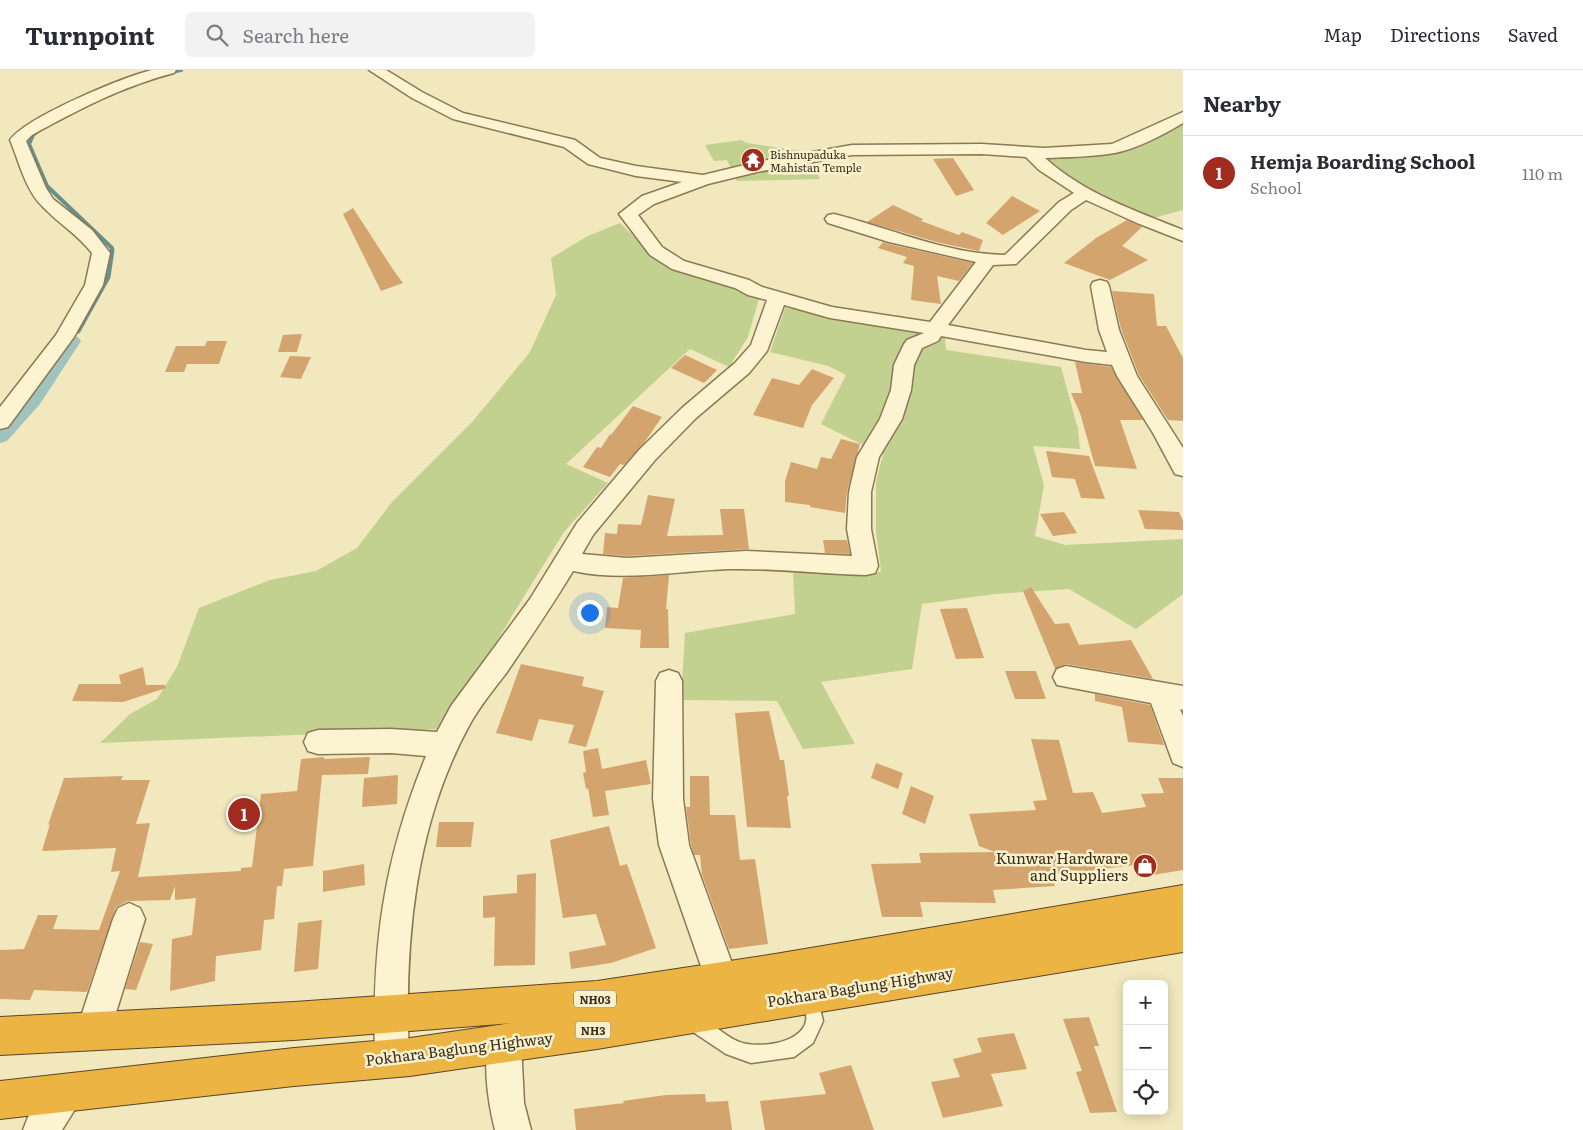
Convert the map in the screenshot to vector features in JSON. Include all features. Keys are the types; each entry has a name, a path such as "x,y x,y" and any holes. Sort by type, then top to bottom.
{"highway":[{"name":"Pokhara Baglung Highway","path":"0,1036 389,1014 597,999 1033,929 1183,902"},
{"name":"Pokhara Baglung Highway","path":"0,1100 410,1057 674,1017 1183,934"}],"street":[{"path":"0,422 64,337 94,285 101,253 86,234 47,202 38,188 18,140 27,132 117,85 146,75 169,70"},
{"path":"376,70 417,96 458,116 552,140 569,142 594,162 636,171 703,180"},
{"path":"1121,358 1086,356 1011,341 830,312 755,291 742,284 678,265 656,251 628,214 648,200 703,180 757,167 852,150 982,149 1074,153 1115,148 1164,128 1183,117"},
{"path":"1030,152 1043,167 1085,192 1183,236"},
{"path":"834,219 904,241 988,259 1010,260 1066,206 1085,192"},
{"path":"567,560 586,565 644,565 728,560 798,561 866,566 860,529 860,492 868,456 891,419 901,390 904,365 914,344 931,337 945,314 988,259"},
{"path":"1100,286 1109,330 1127,376 1163,432 1183,468"},
{"path":"392,1058 389,1014 390,962 395,912 403,866 414,823 428,783 445,745 461,714 539,606 585,529 647,455 689,413 742,368 760,347 776,297"},
{"path":"1066,677 1172,695 1183,754"},
{"path":"669,681 668,799 674,845 722,980"},
{"path":"318,742 392,741 445,745"},
{"path":"93,1032 129,919"},
{"path":"504,1043 506,1104 514,1130"},
{"path":"41,1130 64,1094"}],"lane":[{"path":"674,1017 697,1024 732,1048 751,1054 794,1048 807,1037 815,1021 809,994"}],"green space":[{"path":"1183,122 1183,210 1154,218 1095,193 1048,165 1044,157 1095,155"},
{"path":"741,140 747,143 809,152 820,179 737,181 727,160 714,161 705,145"},
{"path":"620,223 654,256 686,273 727,286 759,299 748,337 729,367 690,349 566,464 608,483 564,532 478,675 439,729 100,743 130,714 157,699 177,667 199,608 270,580 316,571 357,548 392,502 473,421 530,352 556,295 551,258 588,236"},
{"path":"785,308 837,312 944,329 946,350 1061,367 1078,429 1080,449 1033,446 1044,485 1035,536 1065,545 1183,539 1183,594 1136,629 1069,589 995,594 922,604 912,669 821,682 855,744 803,749 777,701 681,700 685,633 795,614 793,573 881,572 876,530 876,481 883,455 821,424 846,375 828,366 770,352"}],"building":[{"path":"953,158 974,190 956,196 933,159"},
{"path":"1012,196 1040,211 1003,235 986,223"},
{"path":"893,205 923,219 921,221 959,235 962,232 983,240 979,251 940,243 867,222"},
{"path":"353,208 403,283 381,291 343,214"},
{"path":"1127,220 1142,227 1122,246 1148,260 1110,280 1064,263 1096,238"},
{"path":"883,242 973,263 959,281 937,276 941,304 911,300 914,266 903,263 907,257 878,248"},
{"path":"1112,291 1154,294 1157,326 1166,326 1183,358 1183,421 1168,420 1139,375 1121,329"},
{"path":"302,334 297,352 278,352 283,335"},
{"path":"207,341 227,341 219,364 187,364 184,372 165,372 176,346 205,346"},
{"path":"685,355 717,370 704,383 671,368"},
{"path":"290,356 311,357 301,379 280,377"},
{"path":"1075,362 1111,367 1143,420 1120,420 1137,469 1095,466 1080,413 1071,393 1082,393"},
{"path":"812,369 834,378 812,405 803,428 753,415 772,378 799,385"},
{"path":"633,406 662,417 644,443 624,465 620,464 610,477 583,467 597,447 601,448"},
{"path":"841,439 860,444 847,492 845,513 810,507 810,505 785,502 785,481 791,462 817,469 821,457 831,459"},
{"path":"1046,451 1089,456 1105,499 1081,498 1075,479 1052,477"},
{"path":"648,495 675,499 667,536 723,535 720,509 744,509 749,549 627,556 603,554 605,533 617,534 618,524 641,525"},
{"path":"1138,510 1179,512 1183,521 1183,530 1145,529"},
{"path":"1064,512 1077,533 1053,536 1040,514"},
{"path":"823,540 847,540 850,554 825,553"},
{"path":"669,575 666,609 668,609 669,648 640,648 641,630 605,628 607,607 618,608 623,578"},
{"path":"1031,587 1055,624 1069,623 1079,645 1131,640 1153,679 1066,664 1055,669 1023,591"},
{"path":"967,608 984,658 956,659 940,609"},
{"path":"521,664 584,677 582,686 604,691 586,747 568,743 574,725 539,719 532,741 496,733"},
{"path":"143,667 146,685 165,685 166,688 123,702 72,701 79,684 121,684 119,675"},
{"path":"1005,671 1036,671 1046,699 1015,699"},
{"path":"1095,694 1150,705 1164,745 1128,742 1122,707 1095,701"},
{"path":"769,711 780,760 784,760 791,828 747,827 735,713"},
{"path":"1031,739 1059,740 1073,793 1093,792 1102,813 1146,807 1141,794 1164,793 1158,778 1183,778 1183,870 1141,877 1135,865 1093,870 1094,872 1051,874 1055,886 993,890 996,903 920,902 923,917 882,917 871,864 921,863 919,853 995,852 979,846 969,814 1036,810 1033,801 1047,800"},
{"path":"598,748 602,769 646,760 651,784 605,791 609,815 593,817 588,788 586,789 583,773 586,772 583,751"},
{"path":"324,757 324,759 370,757 368,774 322,775 313,866 284,869 282,886 277,886 274,919 264,920 261,950 216,956 215,981 170,991 172,939 192,935 196,898 175,900 175,886 170,900 128,901 116,907 87,992 34,990 30,1000 0,999 0,950 24,949 38,915 58,915 53,929 99,930 120,871 111,872 116,848 42,851 50,824 48,825 64,778 123,776 121,780 150,780 136,824 150,823 138,877 241,871 241,868 252,867 261,794 297,791 301,759"},
{"path":"876,763 903,773 898,789 871,778"},
{"path":"398,775 397,804 362,807 364,778"},
{"path":"690,776 709,776 710,815 735,815 740,860 755,859 768,944 729,949 702,875 700,855 694,855 691,845 686,807 690,807"},
{"path":"911,786 934,796 925,824 902,814"},
{"path":"439,822 474,822 471,847 436,847"},
{"path":"609,826 620,866 627,864 656,948 611,963 571,969 569,952 606,945 596,914 563,918 550,840"},
{"path":"364,864 365,885 323,892 323,871"},
{"path":"536,873 535,965 494,966 495,917 483,918 483,896 517,893 517,875"},
{"path":"322,920 318,969 294,972 298,923"},
{"path":"140,942 153,944 136,990 125,989"},
{"path":"1089,1017 1099,1046 1094,1046 1117,1112 1090,1113 1076,1072 1082,1071 1063,1019"},
{"path":"1014,1033 1027,1069 991,1074 1003,1106 943,1118 931,1082 960,1077 953,1059 982,1052 977,1038"},
{"path":"851,1065 874,1130 765,1130 760,1101 826,1094 819,1073"},
{"path":"705,1094 706,1102 728,1101 732,1130 576,1130 574,1109 624,1103 623,1101 666,1095"}],"waterway":[{"path":"167,73 181,70"},
{"path":"42,128 33,135 29,144 47,186 112,250"},
{"path":"78,331 108,277 112,250"},
{"path":"0,436 33,400 72,341"}],"place":[{"name":"Bishnupaduka Mahistan Temple","path":"753,160"},
{"name":"Hemja Boarding School","path":"244,814"},
{"name":"Kunwar Hardware and Suppliers","path":"1145,866"}]}
